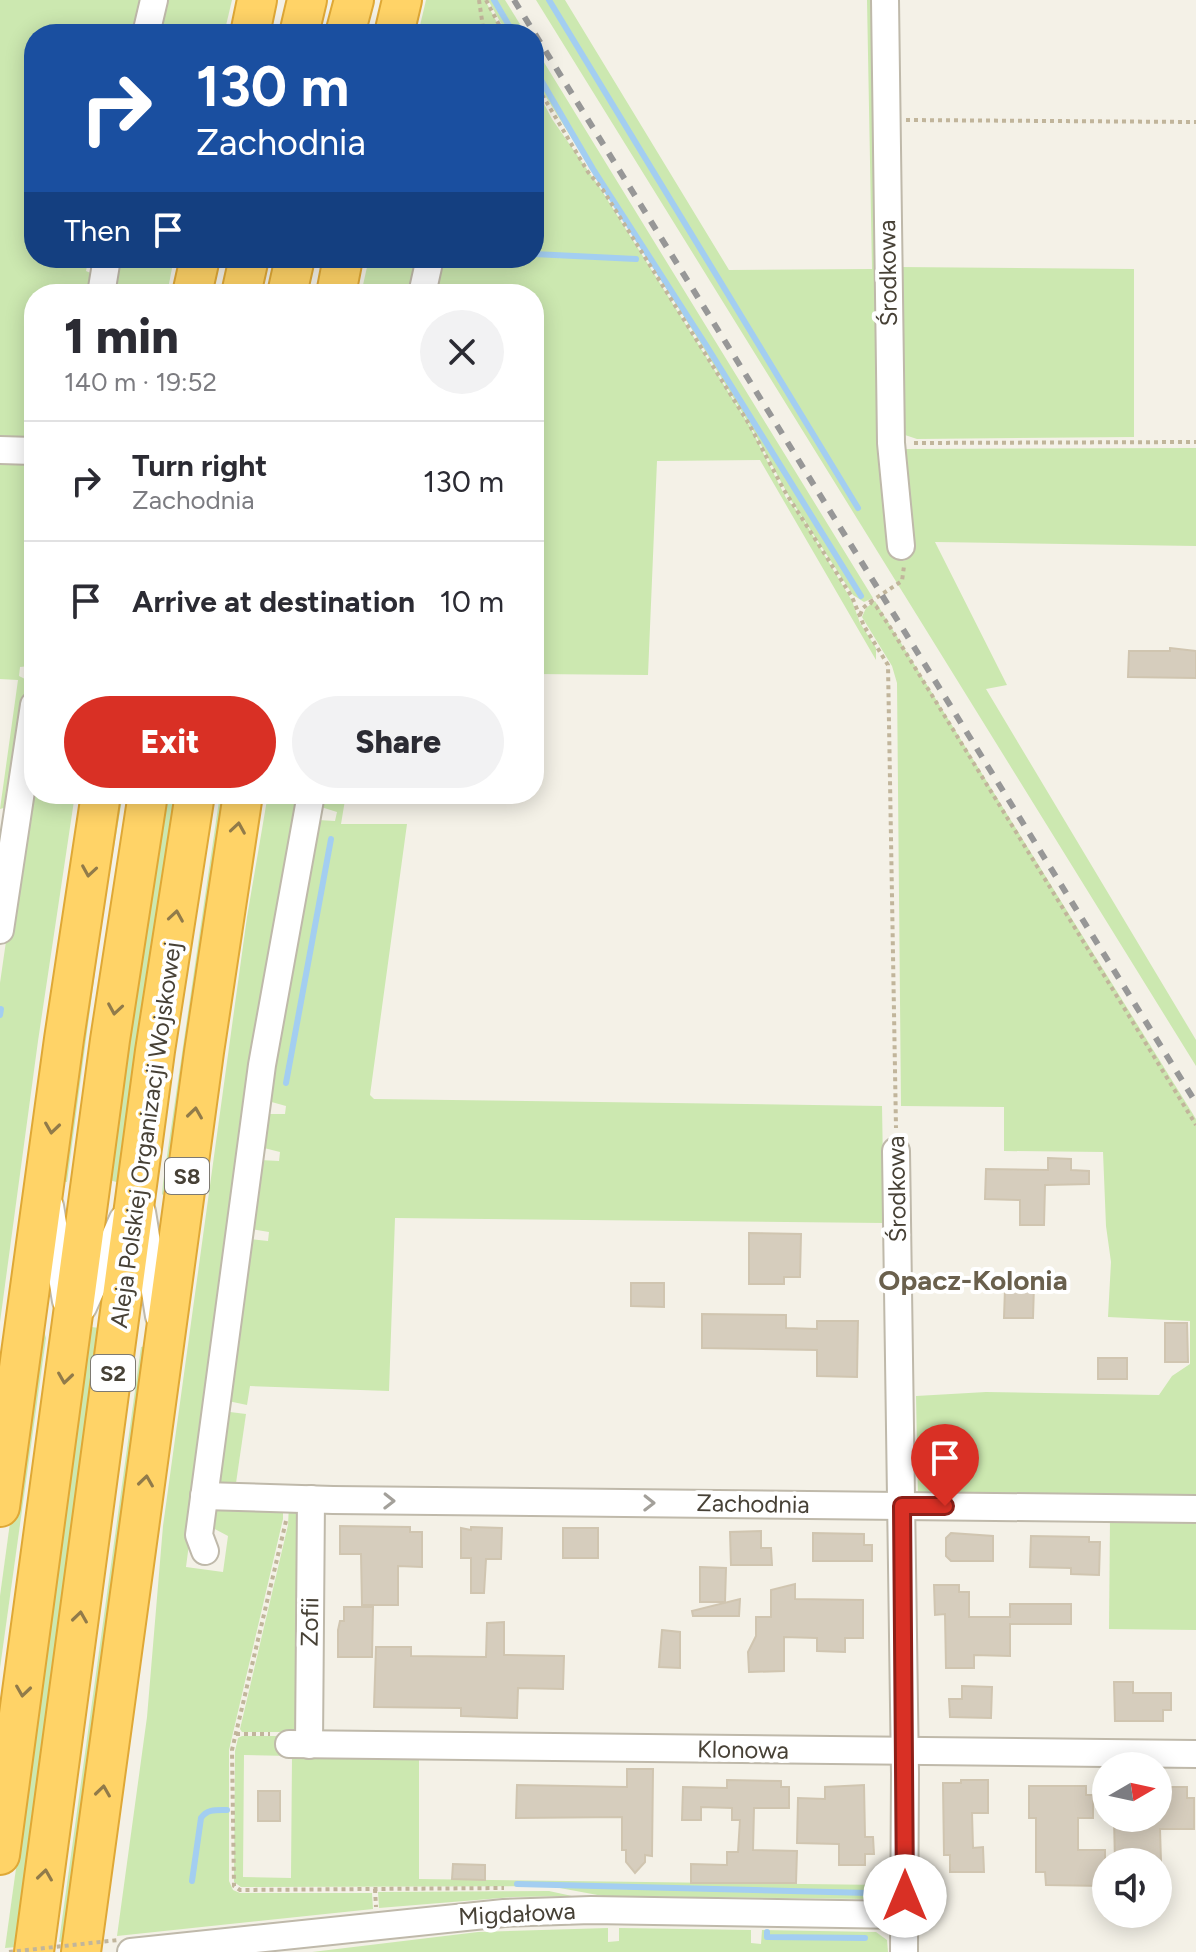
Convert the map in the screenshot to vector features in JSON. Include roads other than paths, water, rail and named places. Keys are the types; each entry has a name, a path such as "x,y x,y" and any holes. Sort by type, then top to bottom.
{"highway":[{"path":"252,24 257,0"},
{"path":"301,24 307,0"},
{"path":"348,24 354,0"},
{"path":"396,24 402,0"},
{"path":"0,1507 100,804"},
{"name":"Aleja Polskiej Organizacji Wojskowej","path":"0,1855 110,1040 146,804"},
{"name":"Aleja Polskiej Organizacji Wojskowej","path":"34,1952 155,1051 193,804"},
{"name":"S8","path":"81,1952 242,804"}],"street":[{"path":"148,24 154,0"},
{"name":"Środkowa","path":"885,0 891,443 901,546"},
{"path":"0,450 24,451"},
{"path":"0,930 7,830 24,751"},
{"path":"205,1551 199,1535 262,1065 309,804"},
{"name":"Środkowa","path":"896,1151 902,1506 904,1952"},
{"path":"45,1179 72,1332"},
{"path":"24,1324 91,1185"},
{"path":"91,1185 119,1330"},
{"path":"72,1332 138,1185"},
{"path":"138,1185 164,1349"},
{"path":"119,1330 184,1199"},
{"name":"Zachodnia","path":"204,1496 1196,1509"},
{"name":"Zofii","path":"298,1499 299,1745"},
{"name":"Klonowa","path":"299,1745 1196,1754"},
{"name":"Migdałowa","path":"125,1946 504,1913 591,1910 904,1915"}],"waterway":[{"path":"494,0 508,24"},
{"path":"549,0 858,508"},
{"path":"544,85 593,169 861,596"},
{"path":"544,254 636,259"},
{"path":"286,1083 331,839"},
{"path":"0,1015 1,1009"},
{"path":"192,1881 201,1818 209,1812 227,1810"},
{"path":"517,1884 869,1893"},
{"path":"767,1932 767,1937 865,1938"}],"railway":[{"path":"514,0 529,24"},
{"path":"544,49 1196,1103"}],"district":[{"name":"Opacz-Kolonia","path":"973,1280"}]}
